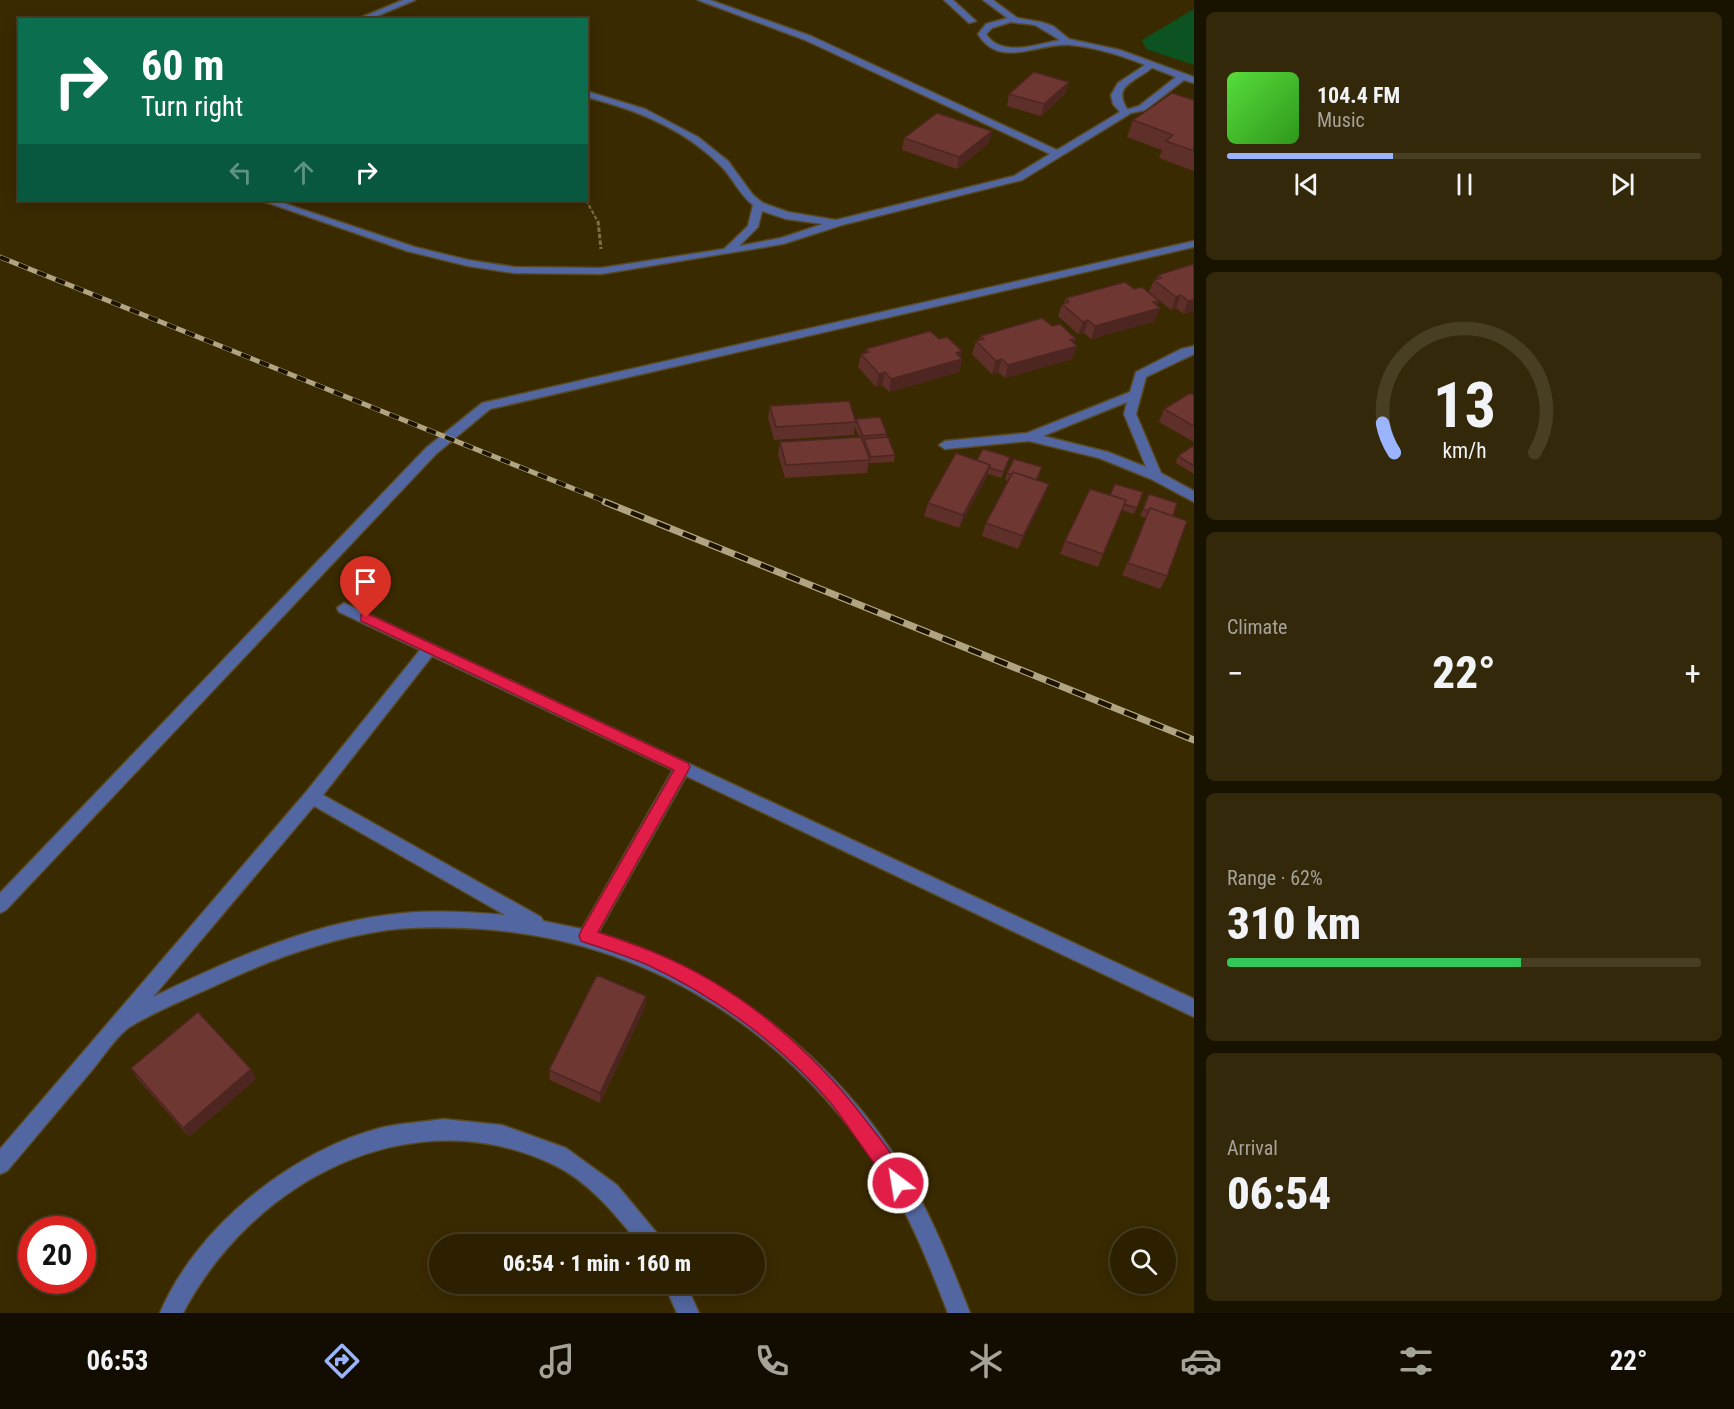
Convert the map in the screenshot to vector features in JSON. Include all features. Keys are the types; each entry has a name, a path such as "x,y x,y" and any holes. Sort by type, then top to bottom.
{"street":[{"path":"364,18 411,0"},
{"path":"702,0 808,38 1057,154"},
{"path":"948,0 984,30"},
{"path":"987,0 1016,20"},
{"path":"984,30 990,25 1016,20 1046,25 1061,33 1067,42"},
{"path":"984,30 984,39 1007,49 1038,48 1067,42 1151,65 1194,80"},
{"path":"1125,112 1118,104 1116,94 1121,85 1151,65"},
{"path":"268,201 411,249 468,263 514,270 601,271 783,241 838,223 1018,178 1125,112 1142,108 1183,76"},
{"path":"588,95 629,106 662,121 694,140 724,163 758,205 789,216 838,223"},
{"path":"727,252 753,227 758,205"},
{"path":"0,905 431,451 486,406 1194,244"},
{"path":"1156,476 1130,414 1140,375 1185,352 1194,350"},
{"path":"945,445 1029,437 1136,394"},
{"path":"1029,437 1103,454 1156,476 1194,497"},
{"path":"344,608 1194,1008"},
{"path":"0,1164 312,797 430,648"},
{"path":"587,936 683,767"},
{"path":"312,797 540,926"},
{"path":"120,1023 209,979 292,945 375,925 458,918 540,926 587,936 654,960 719,994 780,1039 836,1096 887,1163 931,1241 959,1313"},
{"path":"171,1313 206,1258 240,1218 278,1185 320,1160 363,1142 406,1131 451,1128 494,1133 536,1146 575,1166 611,1193 647,1234"},
{"path":"679,1294 688,1313"}],"path":[{"path":"587,201 594,210 602,235 601,271"}],"green space":[{"path":"1194,9 1194,65 1146,49 1142,40"}],"building":[{"path":"1034,72 1069,82 1044,104 1009,94"},
{"path":"1172,93 1194,100 1194,151 1166,141 1173,135 1133,120"},
{"path":"937,113 992,131 959,157 904,138"},
{"path":"1194,264 1194,300 1188,301 1181,295 1176,297 1154,280 1161,278 1158,275"},
{"path":"1125,282 1134,289 1142,287 1159,301 1153,302 1160,308 1095,326 1088,320 1083,322 1062,304 1069,302 1066,298"},
{"path":"1042,318 1052,326 1060,324 1076,339 1070,340 1077,346 1008,365 1002,359 996,361 976,341 984,339 980,336"},
{"path":"930,331 939,339 947,337 962,351 956,353 962,359 891,379 885,372 879,374 861,354 869,352 866,349"},
{"path":"1190,393 1194,395 1194,426 1164,409"},
{"path":"849,401 856,422 776,427 770,406"},
{"path":"880,417 887,434 863,436 856,419"},
{"path":"861,437 870,460 786,465 780,442"},
{"path":"888,437 895,455 871,457 864,439"},
{"path":"1194,445 1194,466 1178,456"},
{"path":"983,449 1010,457 1003,472 990,468 990,465 977,460"},
{"path":"956,453 990,465 963,515 928,503"},
{"path":"1014,459 1042,467 1036,480 1013,472 1012,475 1007,473"},
{"path":"1013,472 1049,484 1023,536 986,523"},
{"path":"1115,484 1143,492 1137,508 1124,504 1126,500 1110,495"},
{"path":"1090,489 1126,500 1103,554 1065,541"},
{"path":"1149,494 1177,503 1173,516 1150,508 1149,511 1143,509"},
{"path":"1150,508 1187,521 1167,576 1128,563"},
{"path":"597,975 646,996 600,1093 549,1070"},
{"path":"198,1012 251,1069 183,1128 131,1068"}],"railway":[{"path":"0,257 609,503"},
{"path":"605,502 1194,740"}],"route":[{"path":"366,618 683,767 587,936 654,960 719,994 780,1039 836,1096 887,1163 898,1183"}]}
